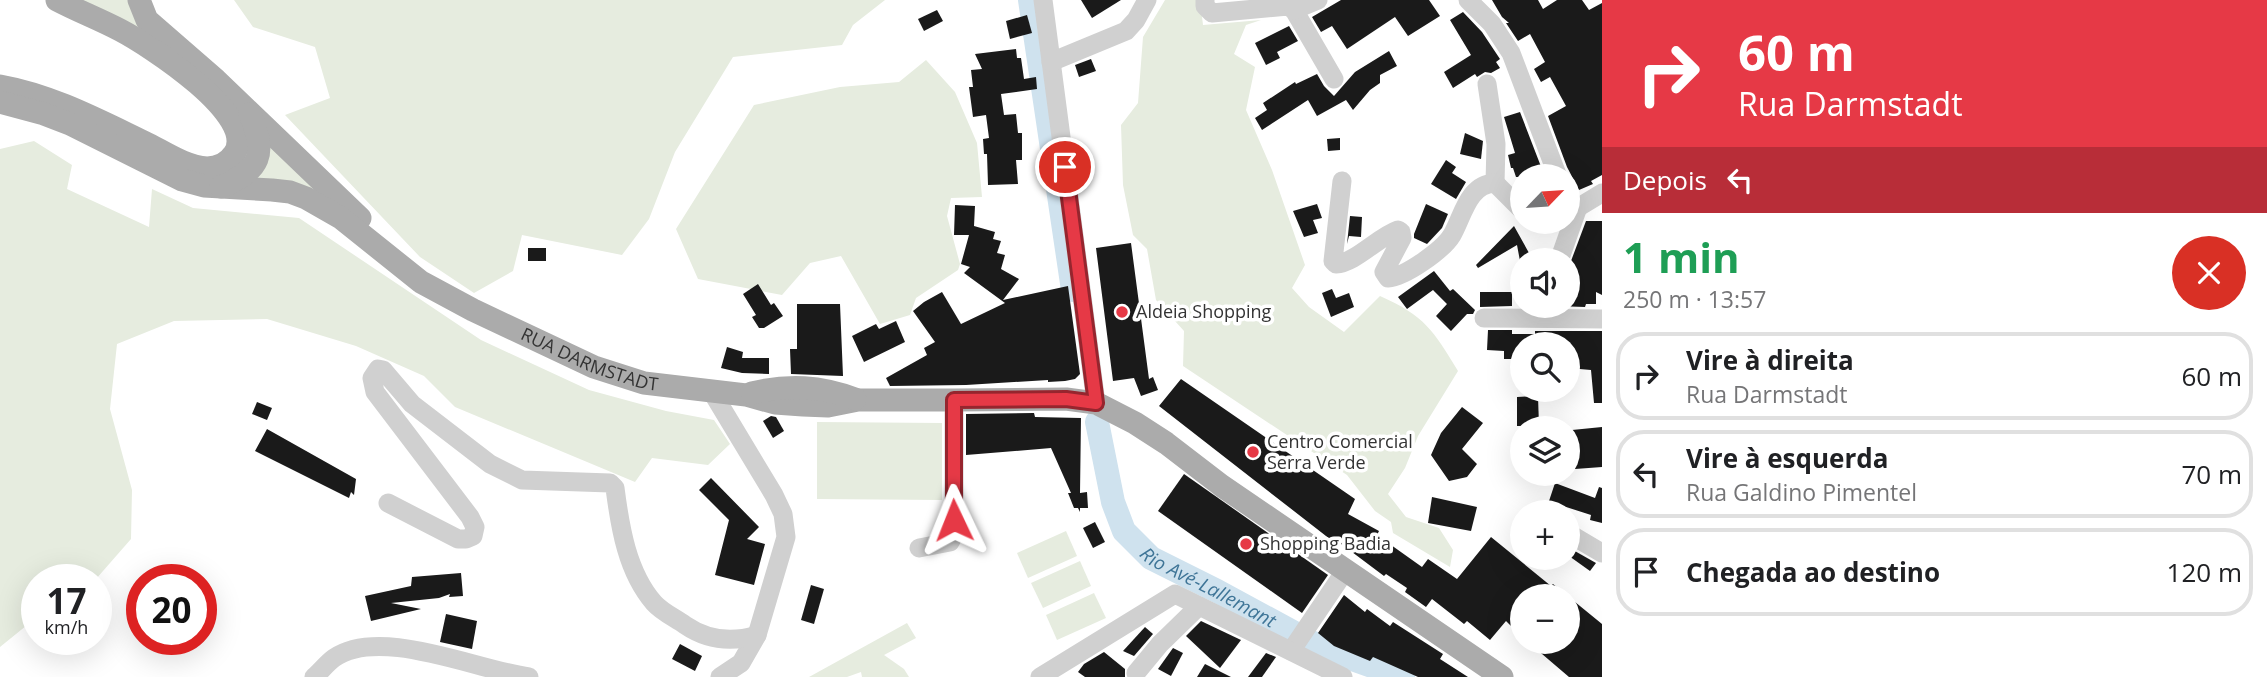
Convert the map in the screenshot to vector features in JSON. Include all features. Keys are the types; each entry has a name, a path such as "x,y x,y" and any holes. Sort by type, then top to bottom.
{"main road":[{"path":"0,86 51,100 99,120 188,164 208,168 224,164 236,152 239,137 230,118 184,73 119,29 57,0"},
{"path":"139,0 148,20 248,111 378,236 446,294"},
{"path":"0,102 70,124 181,180 204,186 290,192 306,198 341,218 421,282 446,294"},
{"path":"221,187 244,176 256,165 260,152 248,111"},
{"name":"RUA DARMSTADT","path":"446,294 505,326 594,367 644,383 746,395 774,388 828,389 858,400 1066,399 1096,403"},
{"path":"1096,403 1166,443 1222,486 1503,677"}],"street":[{"path":"1043,0 1096,403"},
{"path":"1051,62 1126,31 1136,20 1147,0"},
{"path":"1205,0 1212,13 1283,5 1294,10 1334,79"},
{"path":"1294,10 1318,0"},
{"path":"1468,0 1492,24 1511,53 1553,164"},
{"path":"1487,83 1496,144 1495,183"},
{"path":"1342,181 1333,261 1336,264 1345,262 1387,234 1398,230 1402,238 1384,272 1385,276 1392,279 1441,249 1479,188 1495,183 1510,198"},
{"path":"1580,204 1602,193"},
{"path":"1484,318 1510,315"},
{"path":"1580,316 1602,319"},
{"path":"388,503 458,538 473,536 475,527 470,517 375,392 372,378 378,369 383,370 412,404 490,464 522,480 610,483 615,488 624,543 638,580 656,605 694,631 718,639 741,640 757,635"},
{"path":"712,392 783,514 786,537 757,635 741,663 720,677"},
{"path":"919,548 950,542 954,535 954,400"},
{"path":"1580,540 1602,553"},
{"path":"1293,648 1345,570"},
{"path":"1040,677 1175,594 1293,648 1343,677"},
{"path":"1136,673 1160,644 1199,606"},
{"path":"314,677 335,658 351,651 375,647 404,647 529,677"}],"shaded area":[{"path":"75,0 131,0 143,25 138,29"},
{"path":"234,0 885,0 853,25 842,45 733,57 675,152 649,219 622,255 522,235 513,271 474,293 420,257 285,115 330,98 315,47 253,27"},
{"path":"1165,0 1200,0 1203,25 1261,20 1246,25 1234,54 1255,67 1246,110 1272,170 1305,265 1292,288 1309,307 1344,332 1380,296 1395,303 1408,310 1426,326 1458,371 1418,436 1405,468 1388,494 1406,517 1439,528 1453,550 1450,567 1393,533 1391,522 1375,511 1347,475 1183,366 1184,331 1156,300 1147,249 1133,235 1123,185 1121,125 1138,103 1143,37"},
{"path":"926,60 955,92 977,143 982,197 951,198 947,216 960,264 958,270 916,298 910,315 880,324 841,256 810,263 782,295 698,279 676,229 754,105 840,87 899,82"},
{"path":"266,136 346,213 252,183"},
{"path":"34,141 72,165 67,189 149,227 152,189 193,208 299,218 481,340 589,390 666,411 714,420 730,444 708,465 652,458 635,482 455,407 424,376 356,346 267,319 174,321 117,344 110,409 132,490 131,539 109,564 21,564 21,630 0,647 0,149"},
{"path":"817,422 942,423 942,500 817,499"},
{"path":"1066,531 1077,556 1028,578 1017,553"},
{"path":"1080,561 1091,586 1043,608 1031,583"},
{"path":"1094,593 1106,618 1057,640 1046,615"},
{"path":"907,623 916,638 884,655 904,669 909,677 862,677 861,672 847,677 809,677"}],"building":[{"path":"1081,0 1121,0 1092,18"},
{"path":"1341,0 1429,0 1440,16 1408,36 1395,17 1347,49 1332,26 1321,32 1312,17"},
{"path":"1492,0 1538,0 1543,9 1557,0 1582,0 1589,10 1602,3 1602,175 1591,181 1593,184 1580,190 1580,164 1566,164 1548,116 1566,106 1550,77 1541,82 1534,69 1545,62 1530,34 1518,41 1506,23 1509,23"},
{"path":"937,10 943,21 924,31 918,19"},
{"path":"1463,12 1482,32 1500,59 1496,62 1500,68 1477,77 1475,74 1453,88 1444,72 1471,55 1450,20"},
{"path":"1027,15 1032,33 1010,39 1006,21"},
{"path":"1289,26 1298,41 1277,52 1280,58 1266,65 1255,43"},
{"path":"1016,49 1017,58 1021,58 1024,79 1036,77 1037,89 1001,94 1004,115 1016,114 1018,133 1022,133 1022,160 1016,160 1018,184 988,185 987,154 984,154 983,139 989,138 986,115 973,117 969,87 973,87 971,70 982,69 975,54"},
{"path":"1389,51 1397,66 1380,75 1380,83 1370,90 1353,110 1346,100 1317,116 1308,100 1262,130 1255,118 1267,110 1263,103 1295,82 1296,84 1317,74 1334,96 1355,72"},
{"path":"1091,59 1096,71 1079,77 1075,65"},
{"path":"1520,112 1540,164 1510,164 1508,155 1515,153 1504,117"},
{"path":"1465,133 1483,141 1481,159 1460,154"},
{"path":"1340,138 1340,150 1328,151 1327,139"},
{"path":"1446,160 1456,167 1452,173 1466,182 1456,199 1431,184"},
{"path":"1317,204 1322,218 1313,220 1318,233 1304,237 1293,211"},
{"path":"1426,204 1448,214 1442,228 1427,244 1414,238"},
{"path":"955,205 975,206 974,226 995,232 993,239 1001,241 997,253 1005,255 1001,269 1019,279 1003,300 1068,286 1080,374 1075,379 890,386 886,378 927,355 924,348 935,342 913,311 924,302 942,292 961,324 1005,303 964,273 970,267 961,264 969,235 954,235"},
{"path":"1350,216 1362,217 1361,237 1349,236 1347,244"},
{"path":"1586,221 1602,221 1602,295 1596,292 1596,304 1586,304 1585,307 1580,307 1580,248 1576,248"},
{"path":"1510,230 1510,234 1518,234 1526,248 1518,248 1517,245 1478,268 1476,265"},
{"name":"Aldeia Shopping","path":"1131,243 1149,379 1153,377 1158,390 1141,396 1134,378 1113,381 1096,248"},
{"path":"528,248 546,248 546,261 528,261"},
{"path":"1434,271 1450,291 1453,289 1475,310 1473,314 1467,314 1451,331 1436,316 1447,304 1433,290 1407,309 1398,297"},
{"path":"758,284 771,305 774,303 783,316 764,328 759,328 752,317 756,315 743,294"},
{"path":"1332,289 1336,298 1349,293 1354,307 1331,317 1322,293"},
{"path":"1480,292 1510,292 1510,306 1480,307"},
{"path":"797,304 840,304 843,376 791,374 790,349 797,349"},
{"path":"896,321 905,342 864,362 852,336 876,324 879,329"},
{"path":"1488,330 1512,330 1510,359 1504,359 1504,351 1487,350"},
{"path":"1535,331 1602,331 1602,403 1594,403 1591,370 1580,369 1580,332"},
{"path":"727,347 743,352 742,358 769,358 769,374 742,373 721,368"},
{"path":"1181,379 1355,499 1348,514 1379,531 1377,535 1422,567 1428,559 1457,579 1491,537 1510,553 1510,570 1531,570 1549,584 1510,584 1510,625 1506,621 1490,640 1467,621 1464,624 1432,599 1426,607 1405,592 1407,588 1386,574 1384,576 1336,540 1335,543 1159,406"},
{"path":"257,402 272,408 267,420 252,414"},
{"path":"1517,402 1538,402 1539,416 1517,416"},
{"path":"1462,407 1483,423 1462,449 1477,464 1467,477 1449,481 1431,455 1441,433"},
{"path":"1034,413 1035,417 1081,418 1080,493 1087,492 1088,508 1080,508 1080,512 1078,508 1074,508 1068,493 1071,493 1051,448 966,455 966,414"},
{"path":"771,416 776,417 784,431 773,438 763,421"},
{"path":"1602,427 1602,467 1580,469 1580,429"},
{"path":"267,429 356,479 354,495 351,492 349,498 255,451"},
{"name":"Shopping Badia","path":"1184,474 1328,575 1302,613 1158,511"},
{"path":"711,478 759,527 747,539 765,544 754,585 715,575 729,520 699,490"},
{"path":"1554,486 1563,486 1595,498 1599,487 1602,488 1602,523 1590,520 1591,515 1580,511 1580,500 1549,500"},
{"path":"1432,497 1477,507 1471,531 1428,523"},
{"path":"1095,522 1105,542 1093,548 1083,528"},
{"path":"1580,554 1596,563 1590,571 1580,564"},
{"path":"461,573 463,596 449,597 450,594 439,598 391,603 421,609 371,621 365,596 411,586 412,577"},
{"path":"811,585 824,589 814,624 801,620"},
{"path":"1344,595 1365,612 1367,609 1390,626 1393,622 1443,654 1440,659 1468,677 1418,677 1373,657 1370,661 1334,646 1318,633"},
{"path":"1580,606 1602,624 1602,677 1569,677 1542,654 1580,654"},
{"path":"446,614 477,621 472,649 440,642"},
{"path":"1201,621 1241,640 1220,668 1186,636"},
{"path":"1145,627 1153,634 1134,656 1123,651"},
{"path":"680,644 702,656 695,671 672,659"},
{"path":"1173,648 1183,653 1171,676 1158,669"},
{"path":"1104,652 1125,669 1125,677 1085,677 1078,672 1084,664"},
{"path":"1266,653 1276,657 1262,677 1248,677"},
{"path":"1205,664 1231,677 1197,677"}],"waterway":[{"name":"Rio Avé‐Lallemant","path":"1030,0 1073,290"},
{"name":"Rio Avé‐Lallemant","path":"1097,422 1113,502 1124,531 1151,558 1324,649 1403,677"}],"place":[{"name":"Aldeia Shopping","path":"1122,312"},
{"name":"Centro Comercial Serra Verde","path":"1253,452"},
{"name":"Shopping Badia","path":"1246,544"}],"route":[{"path":"954,520 954,400 1066,399 1096,403 1065,167"}]}
